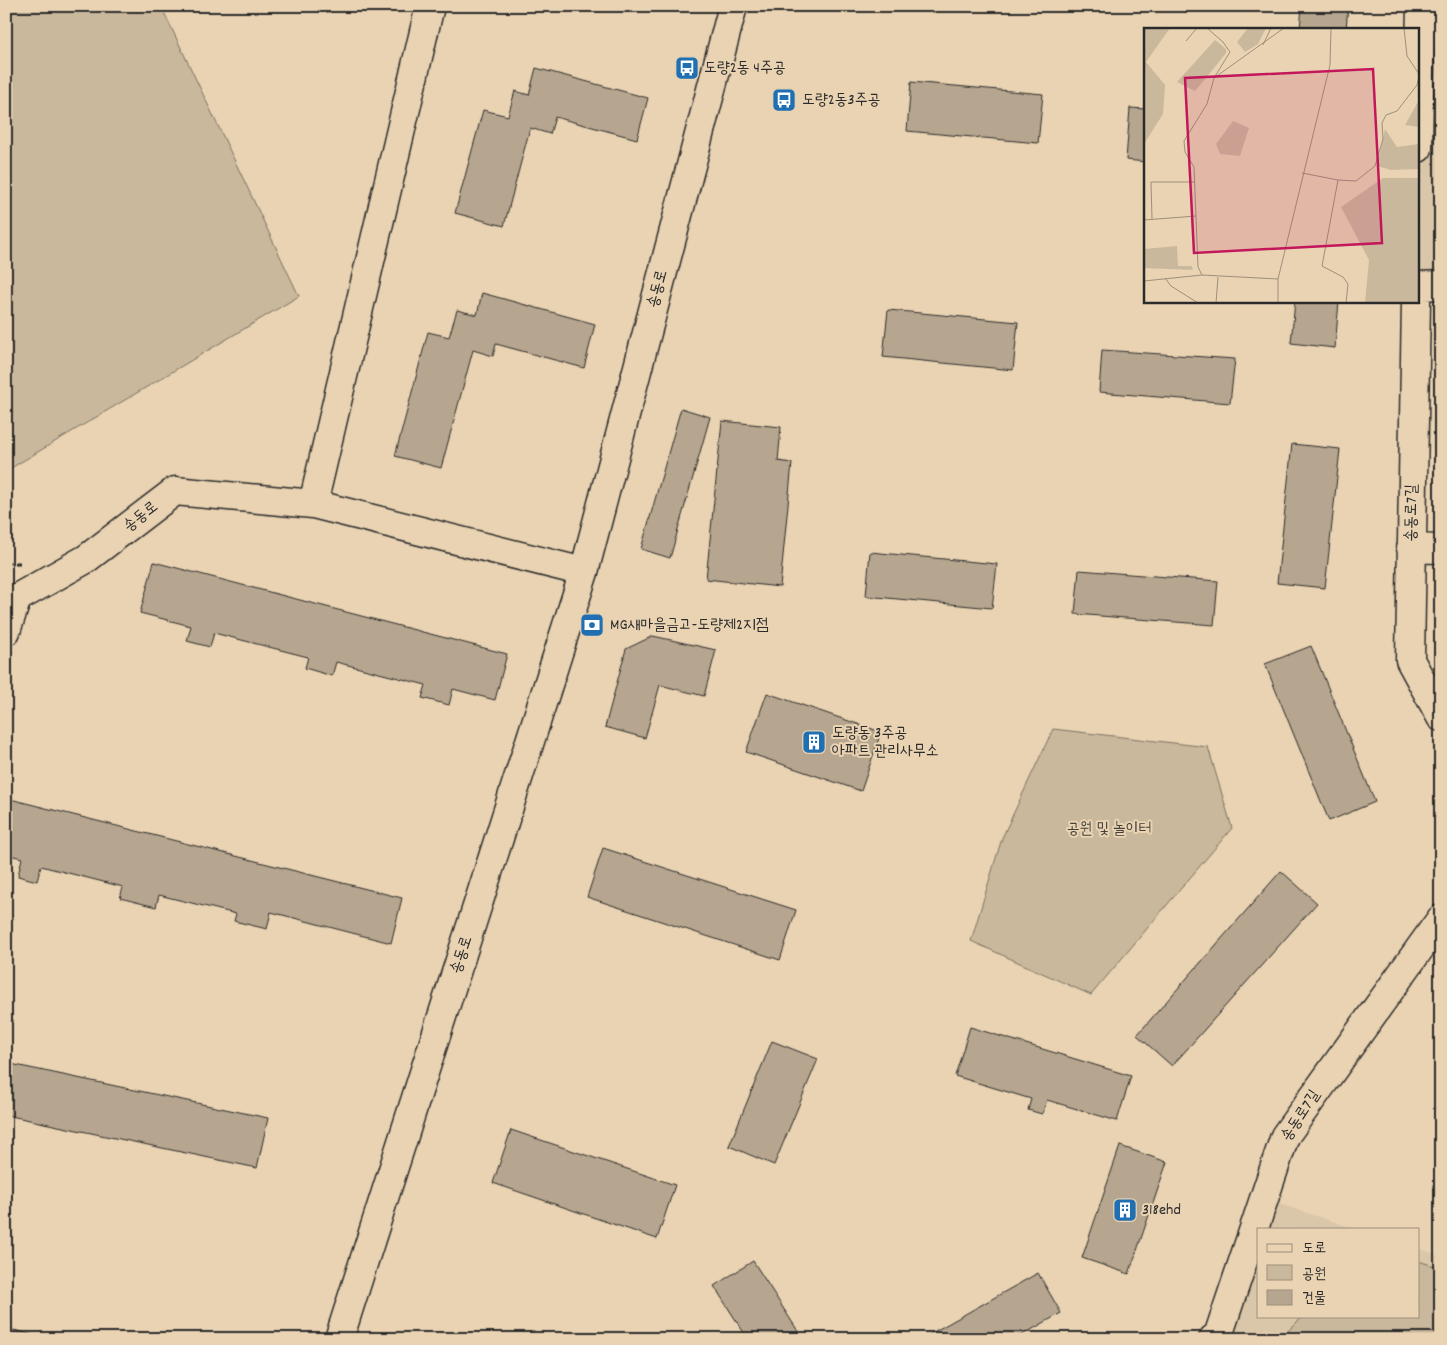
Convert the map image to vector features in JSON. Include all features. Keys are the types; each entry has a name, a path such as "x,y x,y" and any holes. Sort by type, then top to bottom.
{"street":[{"path":"314,504 430,6"},
{"name":"송동로","path":"339,1339 584,572 733,6"},
{"path":"1420,53 1421,6"},
{"path":"1420,286 1441,286"},
{"name":"송동로7길","path":"1416,302 1410,660 1441,717"},
{"name":"송동로","path":"6,631 17,598 86,559 175,491 314,504 584,572"},
{"path":"1411,548 1441,549"},
{"name":"송동로7길","path":"1216,1338 1285,1136 1441,919"}],"shaded area":[{"path":"1421,6 1441,6 1441,285 1420,286"},
{"path":"1264,1199 1353,1228 1257,1228 1257,1318 1420,1318 1420,1249 1441,1256 1441,1339 1213,1339"}],"green space":[{"path":"6,6 161,6 299,296 6,471"},
{"name":"공원 및 놀이터","path":"1053,729 1208,747 1232,828 1091,995 971,941 1002,838"},
{"path":"1420,1262 1441,1268 1441,1339 1280,1339 1301,1318 1420,1318"}],"building":[{"path":"1302,6 1348,6 1346,28 1300,28"},
{"path":"536,68 648,98 637,139 555,117 550,134 530,128 504,226 455,213 483,110 508,116 515,91 529,95"},
{"path":"911,82 1043,94 1038,143 907,131"},
{"path":"1130,108 1144,109 1144,162 1126,160"},
{"path":"482,293 595,324 584,368 496,344 493,356 473,350 441,468 395,456 428,332 449,337 457,310 477,315"},
{"path":"1295,302 1339,302 1335,348 1291,343"},
{"path":"888,310 1018,322 1013,370 883,357"},
{"path":"1102,350 1235,359 1230,403 1099,392"},
{"path":"681,408 710,417 670,558 641,549"},
{"path":"722,421 781,427 778,461 792,463 780,587 706,579"},
{"path":"1292,444 1340,449 1325,588 1277,583"},
{"path":"870,552 997,564 992,608 866,596"},
{"path":"154,562 507,654 495,700 453,689 449,705 422,698 426,685 336,662 332,676 305,668 308,657 214,633 210,647 187,641 191,626 140,613"},
{"path":"1079,570 1218,581 1214,625 1075,614"},
{"path":"653,636 716,650 704,696 660,685 645,738 605,727 626,649"},
{"path":"1311,646 1375,802 1329,821 1265,664"},
{"name":"도량동 3주공 아파트 관리사무소","path":"767,693 881,732 861,791 746,752"},
{"path":"6,798 402,898 391,943 271,912 267,929 234,921 236,914 159,895 156,907 120,898 123,887 41,866 37,881 18,876 22,858 6,854"},
{"path":"603,848 796,910 780,960 587,897"},
{"path":"1281,871 1317,903 1172,1066 1137,1035"},
{"path":"970,1027 1131,1076 1117,1121 1047,1100 1042,1114 1028,1110 1031,1099 955,1076"},
{"path":"772,1041 818,1059 774,1165 729,1146"},
{"path":"6,1063 268,1118 257,1168 6,1115"},
{"path":"511,1130 675,1185 657,1239 493,1183"},
{"name":"318ehd","path":"1120,1146 1167,1162 1129,1274 1082,1258"},
{"path":"753,1261 803,1339 748,1339 714,1286"},
{"path":"1038,1273 1061,1313 1015,1339 921,1339"},
{"path":"6,1328 49,1339 6,1339"}],"place":[{"name":"도량2동 4주공","path":"687,68"},
{"name":"도량2동3주공","path":"784,100"},
{"name":"MG새마을금고-도량제2지점","path":"592,625"},
{"name":"도량동 3주공 아파트 관리사무소","path":"814,742"},
{"name":"318ehd","path":"1125,1210"}]}
